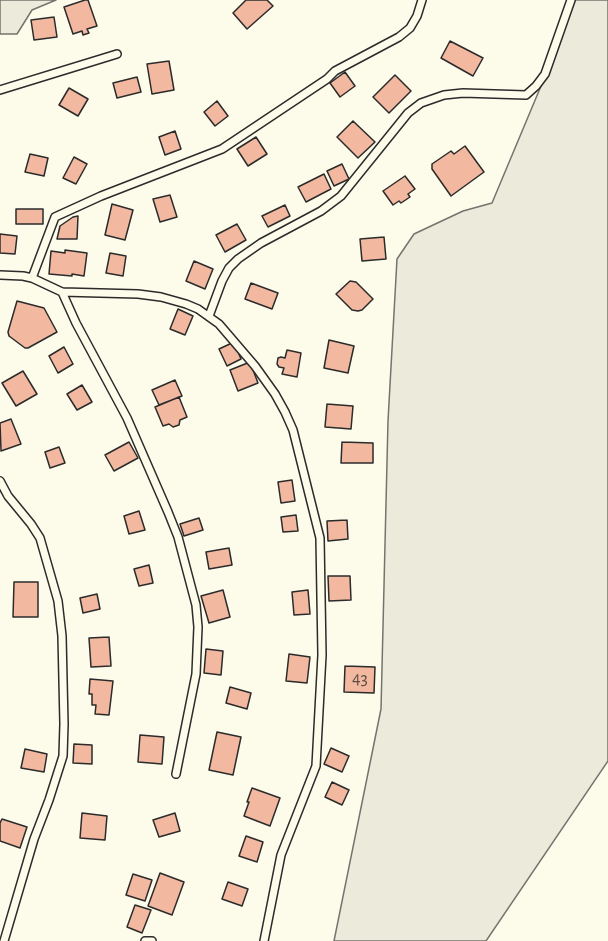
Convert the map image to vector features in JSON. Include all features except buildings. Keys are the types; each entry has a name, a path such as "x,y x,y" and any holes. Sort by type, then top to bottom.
{"lane":[{"path":"32,278 55,217 101,196 222,149 327,79 335,71 399,37 410,28 422,0"},
{"path":"209,316 229,268 261,243 321,211 341,196 408,112 421,103 444,95 463,93 526,95 545,74 571,0"},
{"path":"0,90 117,54"},
{"path":"0,275 32,278 62,292 138,294 186,303 219,324 255,366 275,394 293,430 320,538 322,655 316,766 281,855 264,941"},
{"path":"62,292 127,418 152,476 178,537 196,605 198,627 196,674 176,774"},
{"path":"0,481 8,496 40,538 58,601 62,636 64,724 63,756 34,839 4,941"},
{"path":"145,941 152,941"}],"shaded area":[{"path":"0,0 56,0 32,10 17,34 0,34"},
{"path":"575,0 608,0 608,761 486,941 334,941 381,709 388,421 397,259 414,234 463,211 492,203"}]}
